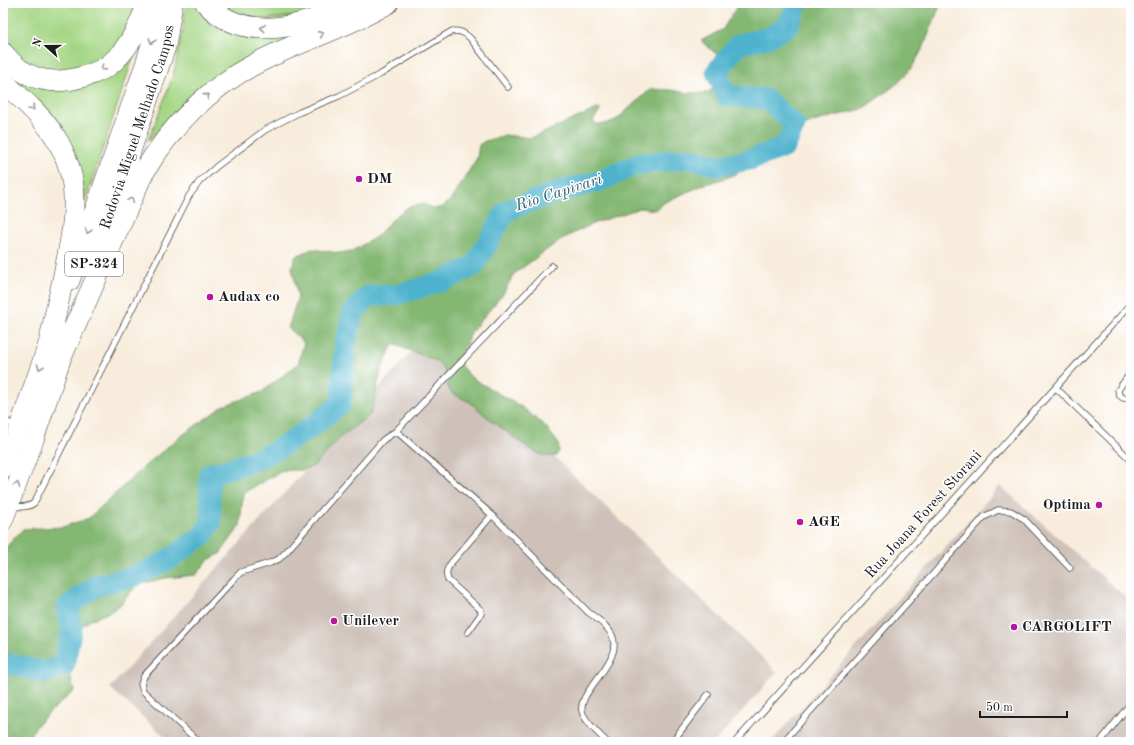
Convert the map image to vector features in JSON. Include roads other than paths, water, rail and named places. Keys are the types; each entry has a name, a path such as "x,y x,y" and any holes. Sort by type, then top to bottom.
{"highway":[{"path":"3,53 11,64 27,75 48,81 66,82 94,74 114,61 130,43 148,3"},
{"name":"Rodovia Miguel Melhado Campos","path":"6,514 155,31 159,3"},
{"name":"Rodovia Miguel Melhado Campos","path":"3,470 11,424 57,345 166,47 173,3"},
{"path":"206,3 213,10 233,22 246,26 274,29 308,22 353,3"},
{"path":"57,345 142,175 157,151 190,112 214,91 247,68 388,3"},
{"path":"3,82 32,109 53,133 65,156 73,184 75,204 74,224 57,345"}],"lane":[{"path":"6,514 31,506 34,503 189,196 200,181 216,166 265,130 300,112 339,96 381,74 452,31 465,33 508,87"},
{"path":"199,742 143,691 141,684 144,676 241,572 279,559 286,552 383,440 396,431 552,266"},
{"name":"Rua Joana Forest Storani","path":"735,742 1131,304"},
{"path":"1131,372 1118,390 1118,395 1123,398 1131,399"},
{"path":"1056,388 1131,460"},
{"path":"396,431 492,515 588,612 605,626 612,636 614,644 613,656 583,701 582,713 589,723 607,742"},
{"path":"783,742 984,517 998,510 1011,511 1024,519 1070,568"},
{"path":"468,632 481,614 482,610 448,580 446,575 447,569 450,563 492,515"},
{"path":"672,742 708,695"},
{"path":"1100,742 1131,703"}],"waterway":[{"name":"Rio Capivari","path":"3,662 43,672 64,666 72,628 67,607 96,586 135,576 168,560 202,536 211,523 209,474 241,465 272,452 299,436 341,404 345,345 353,313 368,296 396,295 443,281 474,266 507,210 561,191 600,181 637,164 690,158 717,166 749,160 785,147 795,125 766,99 727,96 716,72 739,44 767,38 787,27 798,3"}],"place":[{"name":"DM","path":"359,179"},
{"name":"Audax co","path":"210,297"},
{"name":"Optima","path":"1099,505"},
{"name":"AGE","path":"800,522"},
{"name":"Unilever","path":"334,621"},
{"name":"CARGOLIFT","path":"1014,627"}]}
